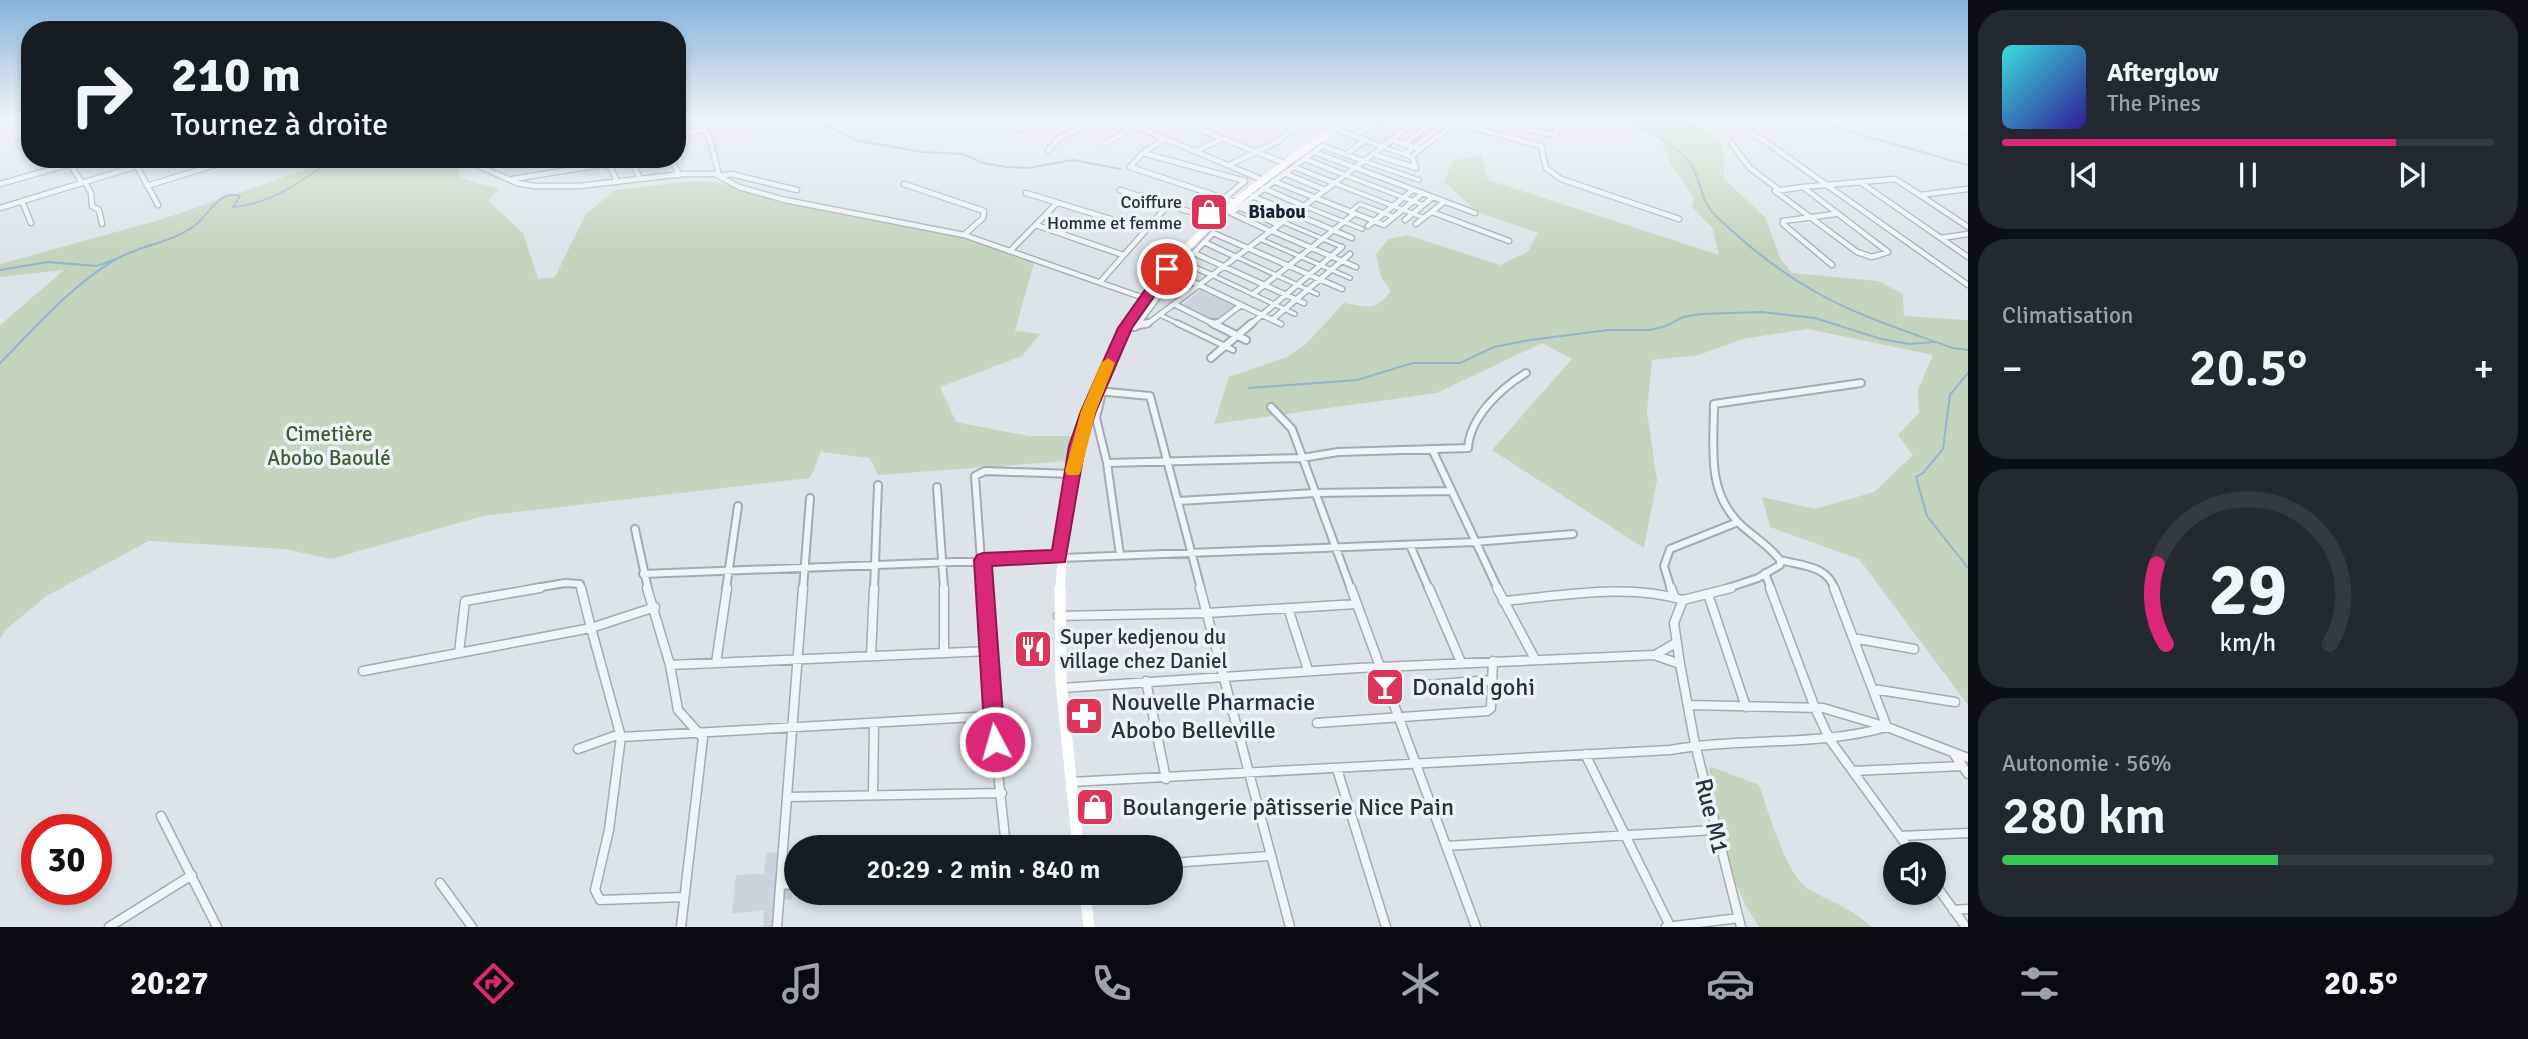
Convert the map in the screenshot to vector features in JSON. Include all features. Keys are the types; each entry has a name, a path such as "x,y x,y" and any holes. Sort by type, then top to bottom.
{"main road":[{"path":"1077,835 1060,688 1058,616 1059,557 1077,446 1125,328 1143,299 1188,244 1213,219 1240,203 1295,161"},
{"path":"1086,905 1089,927"}],"street":[{"path":"715,161 720,176 739,187 785,200 964,235 1101,281 1143,299"},
{"path":"1135,161 1130,167 1226,197 1342,247 1211,358"},
{"path":"1173,161 1245,181 1226,197"},
{"path":"1219,161 1304,206 1365,228 1413,190"},
{"path":"1229,166 1238,161"},
{"path":"1278,161 1325,190"},
{"path":"1300,161 1288,167 1273,181 1263,184 1252,196 1240,203 1231,215 1356,267"},
{"path":"1311,161 1423,205"},
{"path":"1337,161 1475,213"},
{"path":"1125,328 1146,326 1364,161"},
{"path":"1365,161 1419,180"},
{"path":"1395,161 1416,168 1414,161"},
{"path":"1545,161 1546,167 1561,179 1679,219"},
{"path":"1745,161 1779,189"},
{"path":"1793,161 1968,285"},
{"path":"1288,167 1424,218"},
{"path":"0,184 56,168"},
{"path":"72,168 90,193 92,206 99,210 102,224"},
{"path":"0,208 129,168"},
{"path":"137,168 158,205"},
{"path":"147,186 205,168"},
{"path":"484,168 511,180 535,186 571,186 679,175 731,174 797,190"},
{"path":"511,180 586,168"},
{"path":"610,168 617,182"},
{"path":"635,168 640,179"},
{"path":"676,168 679,175"},
{"path":"1803,187 1835,214 1885,247 1888,252 1872,257 1857,252 1774,191 1779,189 1895,179 1968,227"},
{"path":"1273,181 1384,225 1423,193"},
{"path":"1860,182 1968,257"},
{"path":"904,184 984,211 983,218 964,235"},
{"path":"1920,195 1968,188"},
{"path":"1120,190 1213,219"},
{"path":"1026,193 1146,230"},
{"path":"1252,196 1352,238"},
{"path":"1405,220 1433,197"},
{"path":"22,201 31,223"},
{"path":"1416,225 1444,202"},
{"path":"1010,251 1057,203"},
{"path":"1101,281 1169,204"},
{"path":"1253,295 1345,223 1360,204 1395,217"},
{"path":"1432,212 1509,241"},
{"path":"1832,265 1783,224 1783,221 1835,214"},
{"path":"1036,225 1123,256"},
{"path":"1135,328 1184,263 1213,233 1342,289"},
{"path":"1941,238 1968,234"},
{"path":"1260,239 1350,278"},
{"path":"1204,242 1317,294"},
{"path":"1194,253 1304,303"},
{"path":"1273,319 1350,254"},
{"path":"1184,263 1295,314"},
{"path":"1176,274 1282,324"},
{"path":"1167,286 1186,295"},
{"path":"1174,304 1246,340"},
{"path":"1215,325 1241,305"},
{"path":"1160,315 1233,351"},
{"path":"1107,463 1303,458 1338,452 1470,447 1469,434 1503,387 1526,373"},
{"path":"1861,383 1714,404 1714,482 1721,504 1780,560 1824,571 1830,576 1887,727"},
{"path":"1120,555 1107,463 1096,418 1099,391 1149,394 1193,552 1269,856 1290,927"},
{"path":"1271,407 1290,425 1476,927"},
{"path":"1432,449 1503,601 1535,659"},
{"path":"1005,835 992,716 983,560 975,481 977,473 985,471 1072,474"},
{"path":"872,656 878,485"},
{"path":"937,488 944,561 944,653"},
{"path":"1178,501 1315,493 1451,491"},
{"path":"777,927 810,498"},
{"path":"716,663 738,506"},
{"path":"1674,596 1663,567 1665,554 1670,549 1738,522"},
{"path":"635,528 643,574 670,664 678,709 704,738 681,927"},
{"path":"643,574 1410,545 1573,534"},
{"path":"1410,545 1461,662"},
{"path":"1503,601 1626,593 1674,596 1683,600 1708,594 1765,573 1780,565 1780,560"},
{"path":"1765,573 1815,708 1830,740 1904,842"},
{"path":"459,653 463,603 470,599 580,584 620,735 609,830 596,896 600,900 684,897"},
{"path":"1708,594 1746,707"},
{"name":"Rue M1","path":"1683,600 1676,610 1674,644 1715,830 1740,923"},
{"path":"1058,616 1207,613 1357,604"},
{"path":"363,671 590,628 655,607"},
{"path":"1288,608 1308,670"},
{"path":"1853,638 1914,649"},
{"path":"1654,655 1674,644"},
{"path":"670,664 989,651"},
{"path":"1060,688 1223,675 1535,659 1654,655 1679,664"},
{"path":"1317,723 1487,711 1490,708 1493,661"},
{"path":"1427,685 1492,680"},
{"path":"1146,681 1166,779"},
{"path":"1873,689 1955,702"},
{"path":"1689,705 1815,708 1846,713 1968,758"},
{"path":"578,749 620,735 992,716"},
{"path":"873,794 874,724"},
{"path":"1069,782 1250,776 1416,763 1670,750 1695,744 1830,740 1863,736 1887,727"},
{"path":"1952,752 1965,770"},
{"path":"1585,754 1668,926 1740,923"},
{"path":"1337,769 1386,927"},
{"path":"1853,771 1965,770"},
{"path":"788,797 1002,793"},
{"path":"161,816 217,927"},
{"path":"1447,846 1715,830"},
{"path":"1900,836 1968,833"},
{"path":"1183,862 1269,856"},
{"path":"109,927 192,875"},
{"path":"440,883 472,927"},
{"path":"780,885 784,885"},
{"path":"1946,900 1966,927"},
{"path":"1953,910 1968,909"}],"shaded area":[{"path":"1203,289 1239,306 1216,324 1180,307"},
{"path":"784,851 782,927 763,927 764,911 732,913 736,875 764,874 766,853"}],"green space":[{"path":"1453,161 1483,161 1488,180 1719,255 1712,227 1692,207 1694,198 1670,162 1724,161 1724,179 1765,217 1780,258 1792,273 1878,281 1903,294 1904,316 1968,320 1968,705 1859,559 1770,527 1762,497 1815,509 1874,492 1913,455 1898,435 1919,413 1918,389 1933,355 1808,329 1742,339 1699,355 1652,360 1647,411 1657,480 1644,548 1492,450 1572,359 1542,343 1437,393 1214,424 1229,377 1287,357 1305,345 1344,303 1370,306 1385,298 1391,291 1381,277 1376,254 1389,239 1407,235 1500,265 1528,252 1538,233 1478,212 1444,182"},
{"name":"Cimetière Abobo Baoulé","path":"457,168 461,178 499,189 488,201 523,233 538,279 555,277 586,214 615,190 692,181 716,182 775,201 910,224 988,245 1034,263 1015,331 1040,334 1022,356 940,387 956,422 1029,436 1077,436 1067,461 878,475 870,458 821,452 810,478 483,516 331,559 285,549 149,541 48,595 5,630 0,639 0,325 64,270 0,277 0,264 163,219 305,170"},
{"path":"1712,767 1759,785 1778,841 1799,881 1807,888 1848,909 1872,927 1759,927 1730,871 1709,769"}],"waterway":[{"path":"979,161 1028,168 1066,161"},
{"path":"1080,161 1120,169"},
{"path":"1689,161 1711,211 1751,247 1788,275 1864,316 1953,348 1968,350"},
{"path":"1955,161 1968,165"},
{"path":"0,363 71,292 120,257 185,231 199,222 226,196 240,196 233,207 261,201 286,190 320,168"},
{"path":"0,270 48,262 97,266 116,259"},
{"path":"1249,388 1357,380 1413,363 1460,363 1494,347 1530,340 1608,330 1650,330 1666,326 1683,317 1701,314 1761,312 1815,318 1881,339 1909,344 1936,342"},
{"path":"1968,373 1950,395 1943,449 1923,473 1916,477 1927,516 1968,568"}],"slow traffic":[{"path":"1073,471 1077,446 1088,411 1108,363"}],"place":[{"name":"Coiffure Homme et femme","path":"1209,212"},
{"name":"Super kedjenou du village chez Daniel","path":"1033,649"},
{"name":"Donald gohi","path":"1385,687"},
{"name":"Nouvelle Pharmacie Abobo Belleville","path":"1084,716"},
{"name":"Boulangerie pâtisserie Nice Pain","path":"1095,807"}],"district":[{"name":"Biabou","path":"1277,212"}],"route":[{"path":"995,742 983,560 1059,557 1077,446 1088,411 1125,328 1143,299 1167,269"}]}
